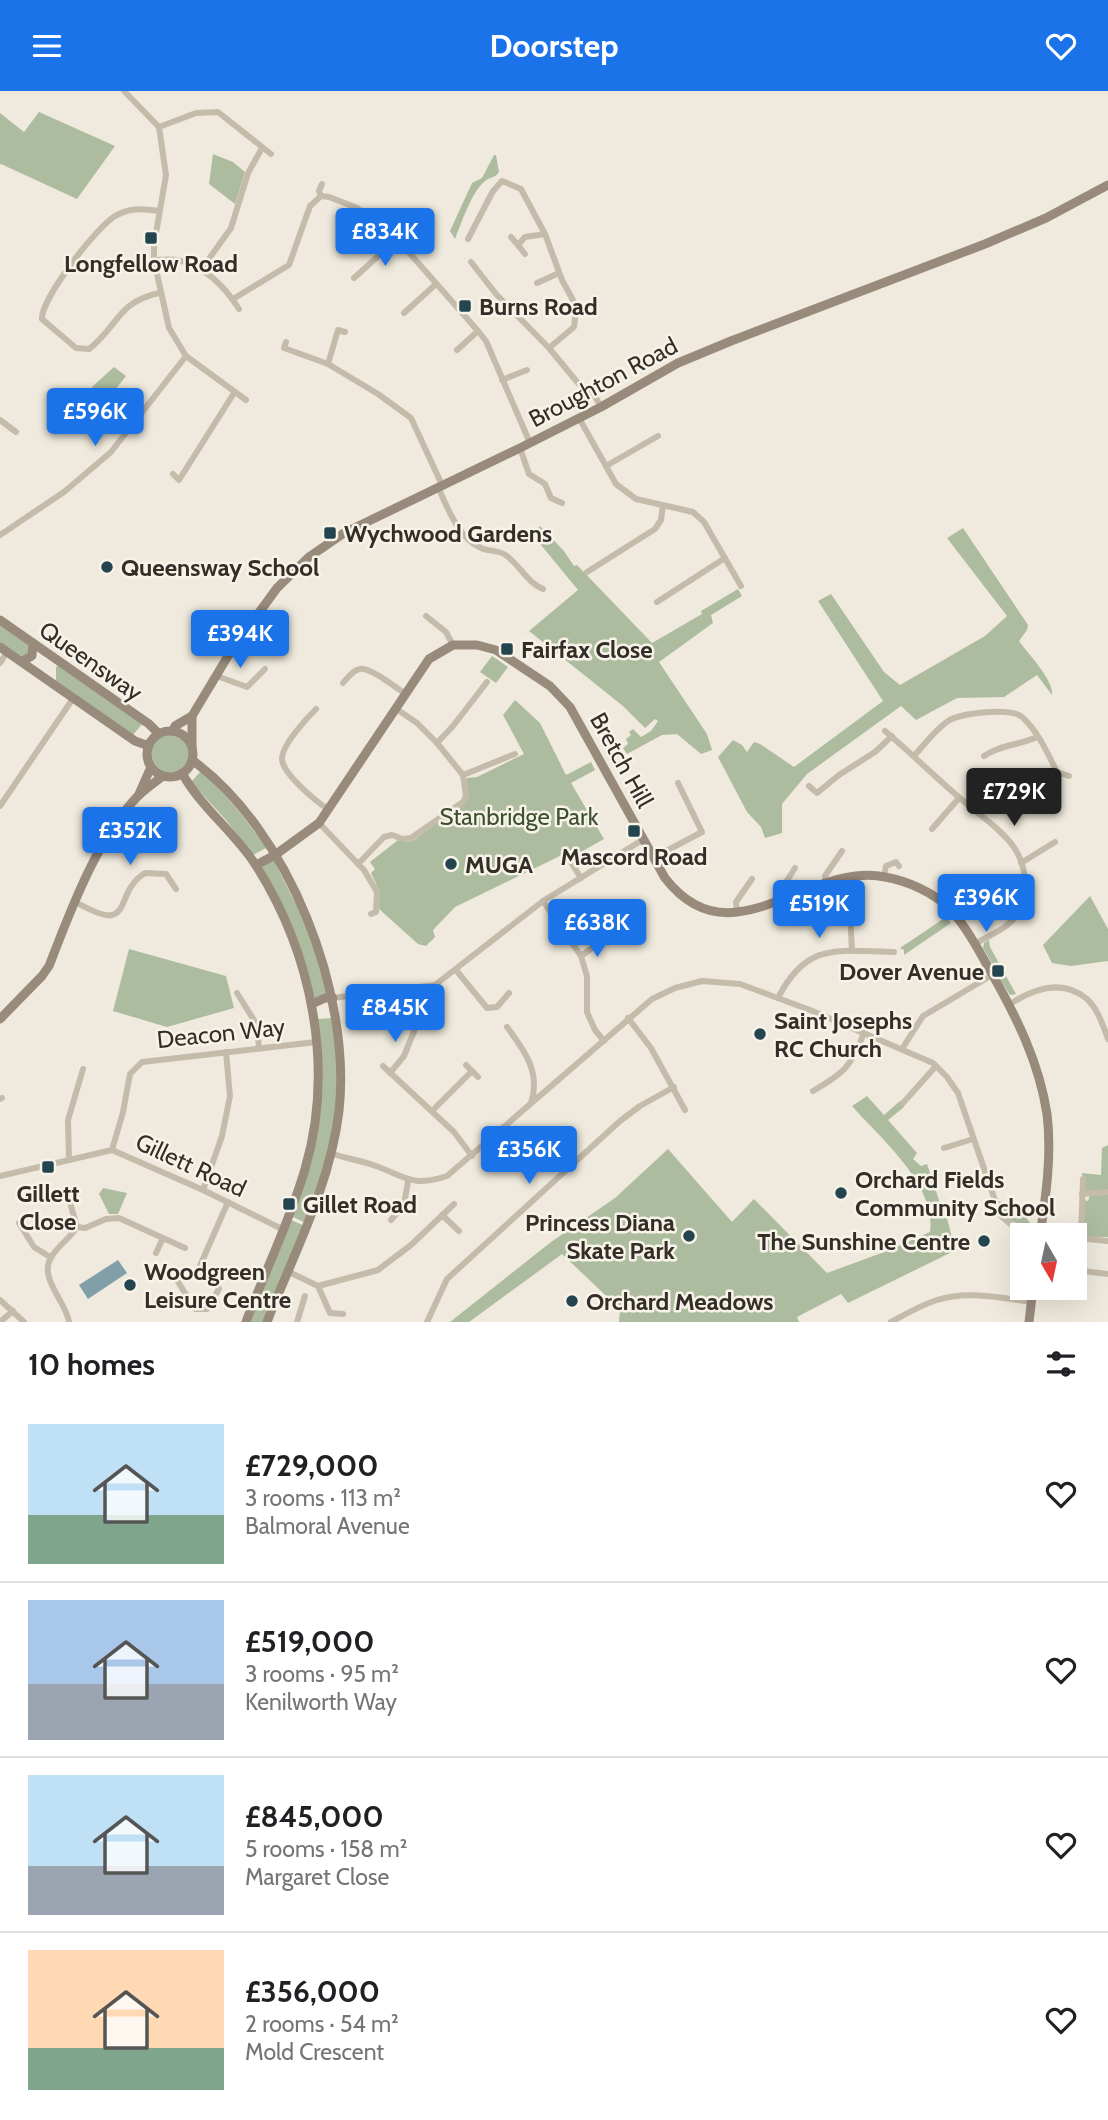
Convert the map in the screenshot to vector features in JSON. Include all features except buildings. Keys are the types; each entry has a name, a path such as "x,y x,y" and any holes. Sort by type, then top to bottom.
{"street":[{"path":"124,91 159,127 166,175 154,260 159,293 169,328 186,356 246,400"},
{"path":"159,127 196,113 218,113 271,154"},
{"path":"201,270 231,228 248,173 262,148"},
{"path":"468,239 493,191 502,181 520,189 545,234 574,302 574,327 548,348"},
{"path":"321,196 319,191 322,184"},
{"name":"Broughton Road","path":"192,716 237,642 267,600 309,557 362,523 530,443 688,358 985,244 1046,218 1108,185"},
{"path":"233,299 289,265 310,206 321,196 355,207 384,224 398,238 486,341 530,443"},
{"path":"159,293 129,304 89,349 76,348 42,319 44,304 95,232 114,216 127,210 139,208 160,211"},
{"path":"518,245 525,237 545,234"},
{"path":"511,237 525,254"},
{"path":"354,278 398,238"},
{"path":"154,260 179,260 201,270 214,278 239,309"},
{"path":"471,262 578,383 593,393 601,407"},
{"path":"537,283 559,272"},
{"path":"404,313 436,284"},
{"path":"328,364 338,330 345,332"},
{"path":"457,351 478,331"},
{"path":"286,342 284,348 328,364 411,418 458,526 483,549 503,553 530,582 543,589"},
{"path":"0,535 64,492 111,452 186,356"},
{"path":"502,380 527,370"},
{"path":"180,479 234,393"},
{"path":"579,418 616,484 636,499 694,512 704,522 741,586"},
{"path":"0,420 16,432"},
{"path":"607,466 659,436"},
{"path":"520,448 529,474 545,484 551,498 562,503"},
{"path":"173,474 187,485"},
{"path":"587,572 655,529 661,520 663,505"},
{"path":"657,602 725,558"},
{"path":"256,865 275,855 319,823 429,659 453,645 446,632 426,616"},
{"name":"Queensway","path":"0,621 149,724 159,734"},
{"path":"22,661 32,656 33,643"},
{"name":"Bretch Hill","path":"453,645 477,645 496,650 558,692 570,707 653,858 673,888 694,905 716,913 737,913 850,877 884,876 914,886 950,909 975,944 1010,1004 1031,1051 1046,1112 1048,1154 1042,1223"},
{"path":"0,663 4,649"},
{"name":"Queensway","path":"4,649 135,741 149,746"},
{"path":"217,676 247,687 265,669"},
{"path":"343,683 362,669 404,693"},
{"path":"437,743 487,682"},
{"path":"0,806 74,697"},
{"path":"358,864 384,837 392,835 403,839 411,838 463,801 466,796 463,775 437,743 395,708"},
{"path":"316,709 291,736 282,760 284,767 302,787 329,810"},
{"path":"914,757 949,720 967,715 1011,711 1021,716 1037,737 1057,772 1069,776"},
{"path":"173,731 175,726 192,716"},
{"path":"192,716 192,746 192,760 182,773 163,775 152,767 148,757 149,746 159,734 173,731 184,736 192,746"},
{"path":"885,731 1013,846 1021,863 1026,878 1018,914 1004,927 975,944"},
{"path":"809,786 817,793 839,775 875,753 892,736"},
{"path":"984,756 992,750 1022,744 1037,737"},
{"path":"463,775 515,754"},
{"path":"192,760 245,811 275,855 317,945 333,998 340,1069 339,1108 330,1153 313,1214 267,1322"},
{"path":"138,796 152,767"},
{"path":"182,773 188,784 227,826 256,865 287,925 302,964 312,1004 319,1080 312,1143 297,1193 246,1322"},
{"path":"0,1019 49,966 74,901 119,820 138,796 163,775"},
{"path":"678,783 702,832"},
{"path":"932,829 959,798"},
{"path":"319,823 358,864 377,893 377,913"},
{"path":"653,858 710,828"},
{"path":"312,1004 325,998 428,987 442,981 543,901 643,839"},
{"path":"1021,863 1055,842"},
{"path":"826,884 825,876 842,851"},
{"path":"565,853 581,878"},
{"path":"884,876 886,866 896,862 899,866"},
{"path":"780,899 781,890 795,868"},
{"path":"74,901 106,916 115,915 121,910 131,885 145,873 166,874 176,889"},
{"path":"737,913 736,902 752,879"},
{"path":"849,888 852,951"},
{"path":"543,901 581,956 587,976 587,1012 595,1030 604,1041"},
{"path":"581,956 625,924"},
{"path":"778,998 789,977 803,962 822,954 852,951 894,952"},
{"path":"456,970 487,1008 497,1007 509,993"},
{"path":"902,1049 923,1016 992,975"},
{"path":"330,1153 375,1165 408,1181 434,1180 447,1176 628,1019 662,993 702,981 740,984 864,1033 926,1059 936,1066 958,1093 1000,1216 1010,1224"},
{"path":"1010,1004 1036,989 1052,987 1078,994 1094,1008 1108,1039"},
{"path":"237,993 257,1025 259,1048"},
{"path":"628,1019 651,1048 685,1110"},
{"path":"390,1073 404,1056 417,1024"},
{"path":"507,1027 522,1047 534,1076 536,1087 531,1105"},
{"path":"813,1091 844,1072 864,1033"},
{"name":"Deacon Way","path":"112,1150 130,1074 136,1066 151,1059 316,1042"},
{"path":"203,1190 222,1136 230,1096 226,1052"},
{"path":"466,1065 478,1077"},
{"path":"383,1066 454,1132 472,1156"},
{"path":"903,1103 936,1066"},
{"path":"69,1160 68,1119 83,1069"},
{"path":"432,1111 472,1071"},
{"path":"427,1322 447,1279 620,1121 674,1087"},
{"path":"944,1148 972,1139"},
{"name":"Gillett Road","path":"0,1176 112,1150 282,1229"},
{"path":"1083,1179 1081,1236 1087,1240 1108,1241"},
{"path":"391,1220 404,1205 408,1181"},
{"path":"1082,1194 1108,1192"},
{"path":"69,1199 78,1227"},
{"path":"175,1277 195,1309 207,1309 219,1289 216,1282 201,1274 199,1269 228,1202"},
{"path":"318,1286 378,1270 411,1245 454,1204"},
{"path":"442,1215 459,1231"},
{"path":"78,1227 85,1229 106,1219 119,1218 185,1248"},
{"path":"19,1223 34,1247 50,1257"},
{"path":"69,1322 67,1312 48,1281 50,1257 78,1227"},
{"path":"156,1254 163,1238"},
{"path":"287,1271 318,1286 330,1313 343,1314"},
{"path":"1087,1271 1108,1273"},
{"path":"298,1322 305,1296"},
{"path":"891,1322 928,1303 958,1296 1032,1301 1029,1322"},
{"path":"0,1300 24,1322"},
{"path":"0,1322 13,1311"}],"green space":[{"path":"39,112 115,146 77,199 0,165 0,113 24,132"},
{"path":"213,154 233,162 245,172 235,204 209,184"},
{"path":"494,155 499,172 485,181 476,192 455,239 450,231 472,183 482,178"},
{"path":"114,367 126,376 89,423 75,414 93,386"},
{"path":"540,526 574,566 577,565 652,643 738,589 742,596 711,615 713,623 659,662 707,734 712,750 701,754 677,734 662,735 627,754 623,748 628,744 626,739 631,735 629,732 633,729 641,737 651,731 658,721 655,719 645,728 623,706 529,631 578,590 532,534"},
{"path":"963,528 1028,625 1019,641 1045,675 1052,695 1037,675 1004,697 957,698 916,720 901,706 807,774 782,804 782,833 765,838 761,827 747,812 718,757 733,740 747,752 754,742 794,767 883,701 818,601 831,594 884,672 900,685 985,636 1007,616 947,538"},
{"path":"0,623 30,644 31,653 22,657 0,643"},
{"path":"492,656 508,667 496,683 480,672"},
{"path":"59,664 143,723 132,736 56,681 56,667"},
{"name":"Stanbridge Park","path":"515,700 540,723 566,775 591,762 595,770 571,783 604,839 574,856 571,851 566,853 455,907 433,930 435,937 426,946 418,944 378,908 379,894 371,873 375,869 370,862 398,840 414,840 464,803 467,778 477,777 524,754 503,715"},
{"path":"170,733 178,734 184,739 189,745 189,761 184,767 178,772 170,773 162,772 156,767 151,761 150,753 151,745 156,739 162,734"},
{"path":"201,771 236,808 266,848 253,855 191,782"},
{"path":"273,859 309,930 330,995 315,999 301,954 260,866"},
{"path":"1090,896 1108,929 1108,961 1071,966 1052,963 1043,945"},
{"path":"946,917 951,923 904,955 904,950 900,948"},
{"path":"989,940 990,947 1016,994 1010,995 983,948 984,943"},
{"path":"129,949 226,976 234,1008 167,1027 113,1011"},
{"path":"333,1018 337,1070 332,1138 306,1223 293,1217 309,1168 318,1019"},
{"path":"867,1096 884,1115 900,1101 903,1103 904,1107 888,1120 917,1153 913,1159 921,1166 927,1164 940,1203 943,1202 955,1250 952,1252 848,1303 841,1294 797,1317 799,1322 619,1322 620,1309 562,1254 469,1322 450,1322 551,1242 615,1198 668,1149 732,1222 754,1199 827,1273 930,1232 930,1214 916,1180 852,1106"},
{"path":"1108,1145 1108,1190 1085,1191 1082,1173 1101,1175 1102,1148"},
{"path":"103,1188 127,1193 118,1214 109,1214 99,1194"},
{"path":"1108,1194 1108,1237 1087,1237 1087,1223 1083,1223 1084,1200 1088,1201 1090,1195"},
{"path":"997,1201 1026,1205 1025,1216 1030,1223 1013,1222"},
{"path":"291,1220 305,1226 263,1322 248,1322"}],"water":[{"path":"118,1260 127,1273 88,1299 79,1285"}],"place":[{"name":"Longfellow Road","path":"151,238"},
{"name":"Burns Road","path":"465,306"},
{"name":"Wychwood Gardens","path":"330,533"},
{"name":"Queensway School","path":"107,567"},
{"name":"Fairfax Close","path":"507,649"},
{"name":"Mascord Road","path":"634,831"},
{"name":"MUGA","path":"451,864"},
{"name":"Dover Avenue","path":"998,971"},
{"name":"Saint Josephs RC Church","path":"760,1034"},
{"name":"Gillett Close","path":"48,1167"},
{"name":"Orchard Fields Community School","path":"841,1193"},
{"name":"Gillet Road","path":"289,1204"},
{"name":"Princess Diana Skate Park","path":"689,1236"},
{"name":"The Sunshine Centre","path":"984,1241"},
{"name":"Woodgreen Leisure Centre","path":"130,1285"},
{"name":"Orchard Meadows","path":"572,1301"}]}
